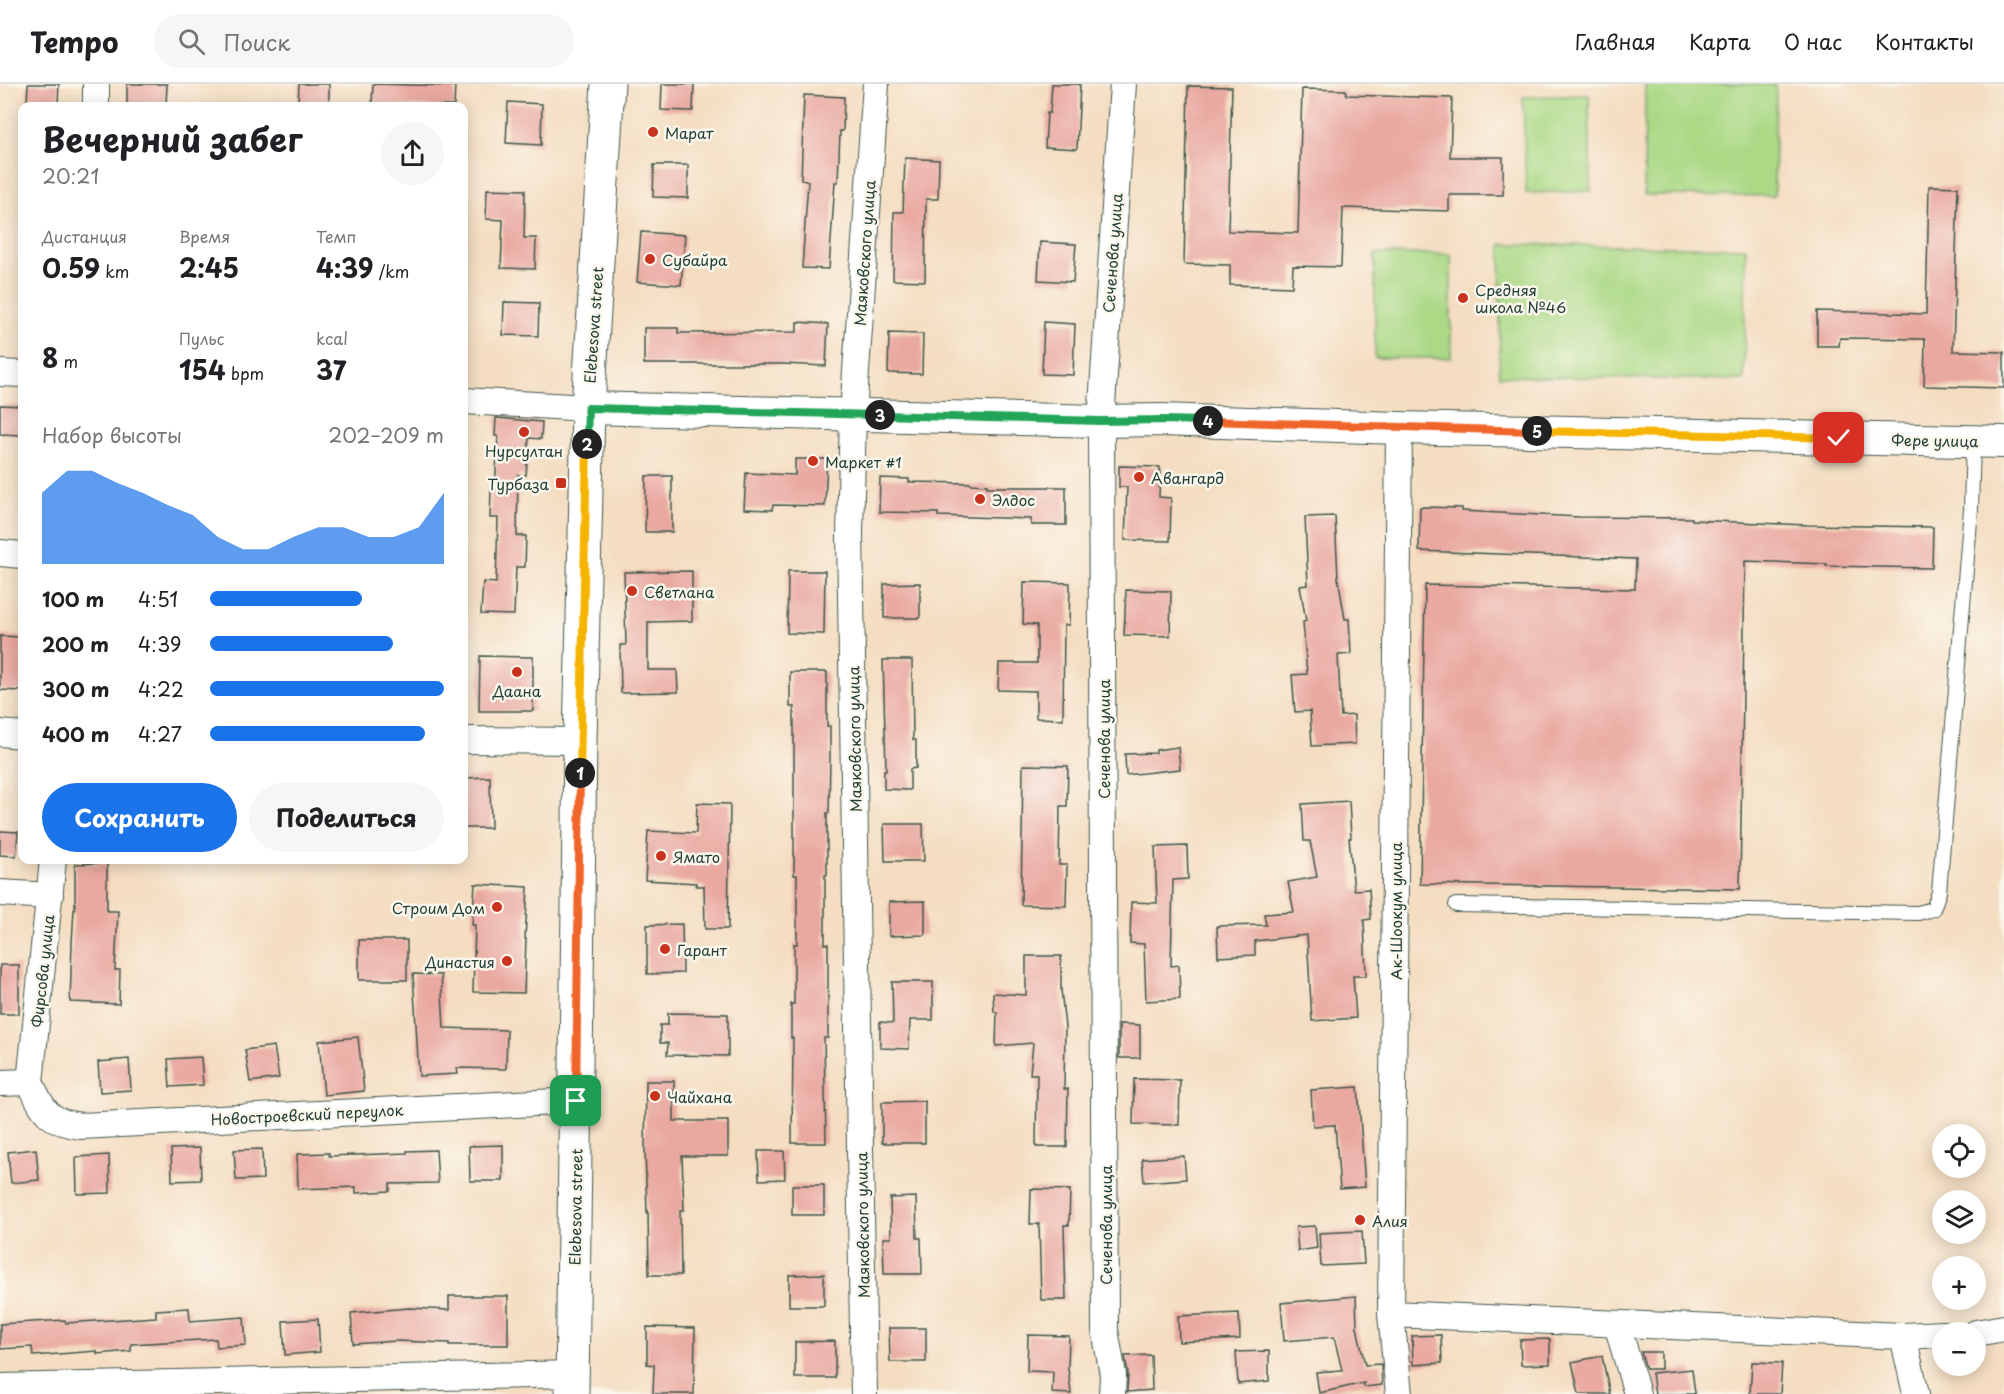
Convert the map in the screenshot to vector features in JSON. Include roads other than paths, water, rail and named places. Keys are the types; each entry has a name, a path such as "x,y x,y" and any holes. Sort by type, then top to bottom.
{"main road":[{"name":"Elebesova street","path":"572,1384 580,741 588,408 608,84"}],"street":[{"path":"96,84 96,102"},
{"name":"Маяковского улица","path":"864,1394 850,534 853,414 876,84"},
{"name":"Сеченова улица","path":"1112,1394 1113,1375 1105,1330 1101,421 1123,84"},
{"path":"0,373 18,374"},
{"name":"Фере улица","path":"468,401 588,408 2004,442"},
{"name":"Ак-Шоокум улица","path":"1399,428 1391,1314 1399,1394"},
{"path":"0,553 18,555"},
{"path":"0,733 18,735"},
{"path":"468,740 580,741"},
{"name":"Фирсова улица","path":"30,1082 53,864"},
{"path":"0,893 50,896"},
{"path":"0,1083 30,1082"},
{"name":"Новостроевский переулок","path":"30,1082 43,1111 64,1124 81,1126 576,1101"},
{"path":"1391,1314 1904,1336 1932,1335"},
{"path":"1617,1324 1638,1394"},
{"path":"1986,1331 2004,1328"},
{"path":"1904,1336 1916,1394"},
{"path":"0,1387 572,1384"}],"lane":[{"path":"1456,905 1918,913 1933,909 1939,892 1971,509 1973,441"}],"place":[{"name":"Марат","path":"653,132"},
{"name":"Субайра","path":"650,259"},
{"name":"Средняя школа №46","path":"1463,298"},
{"name":"Нурсултан","path":"524,432"},
{"name":"Маркет #1","path":"813,461"},
{"name":"Авангард","path":"1139,477"},
{"name":"Турбаза","path":"561,483"},
{"name":"Элдос","path":"980,499"},
{"name":"Светлана","path":"632,591"},
{"name":"Даана","path":"517,672"},
{"name":"Ямато","path":"661,856"},
{"name":"Строим Дом","path":"497,907"},
{"name":"Гарант","path":"665,949"},
{"name":"Династия","path":"507,961"},
{"name":"Чайхана","path":"655,1096"},
{"name":"Алия","path":"1360,1220"}]}
